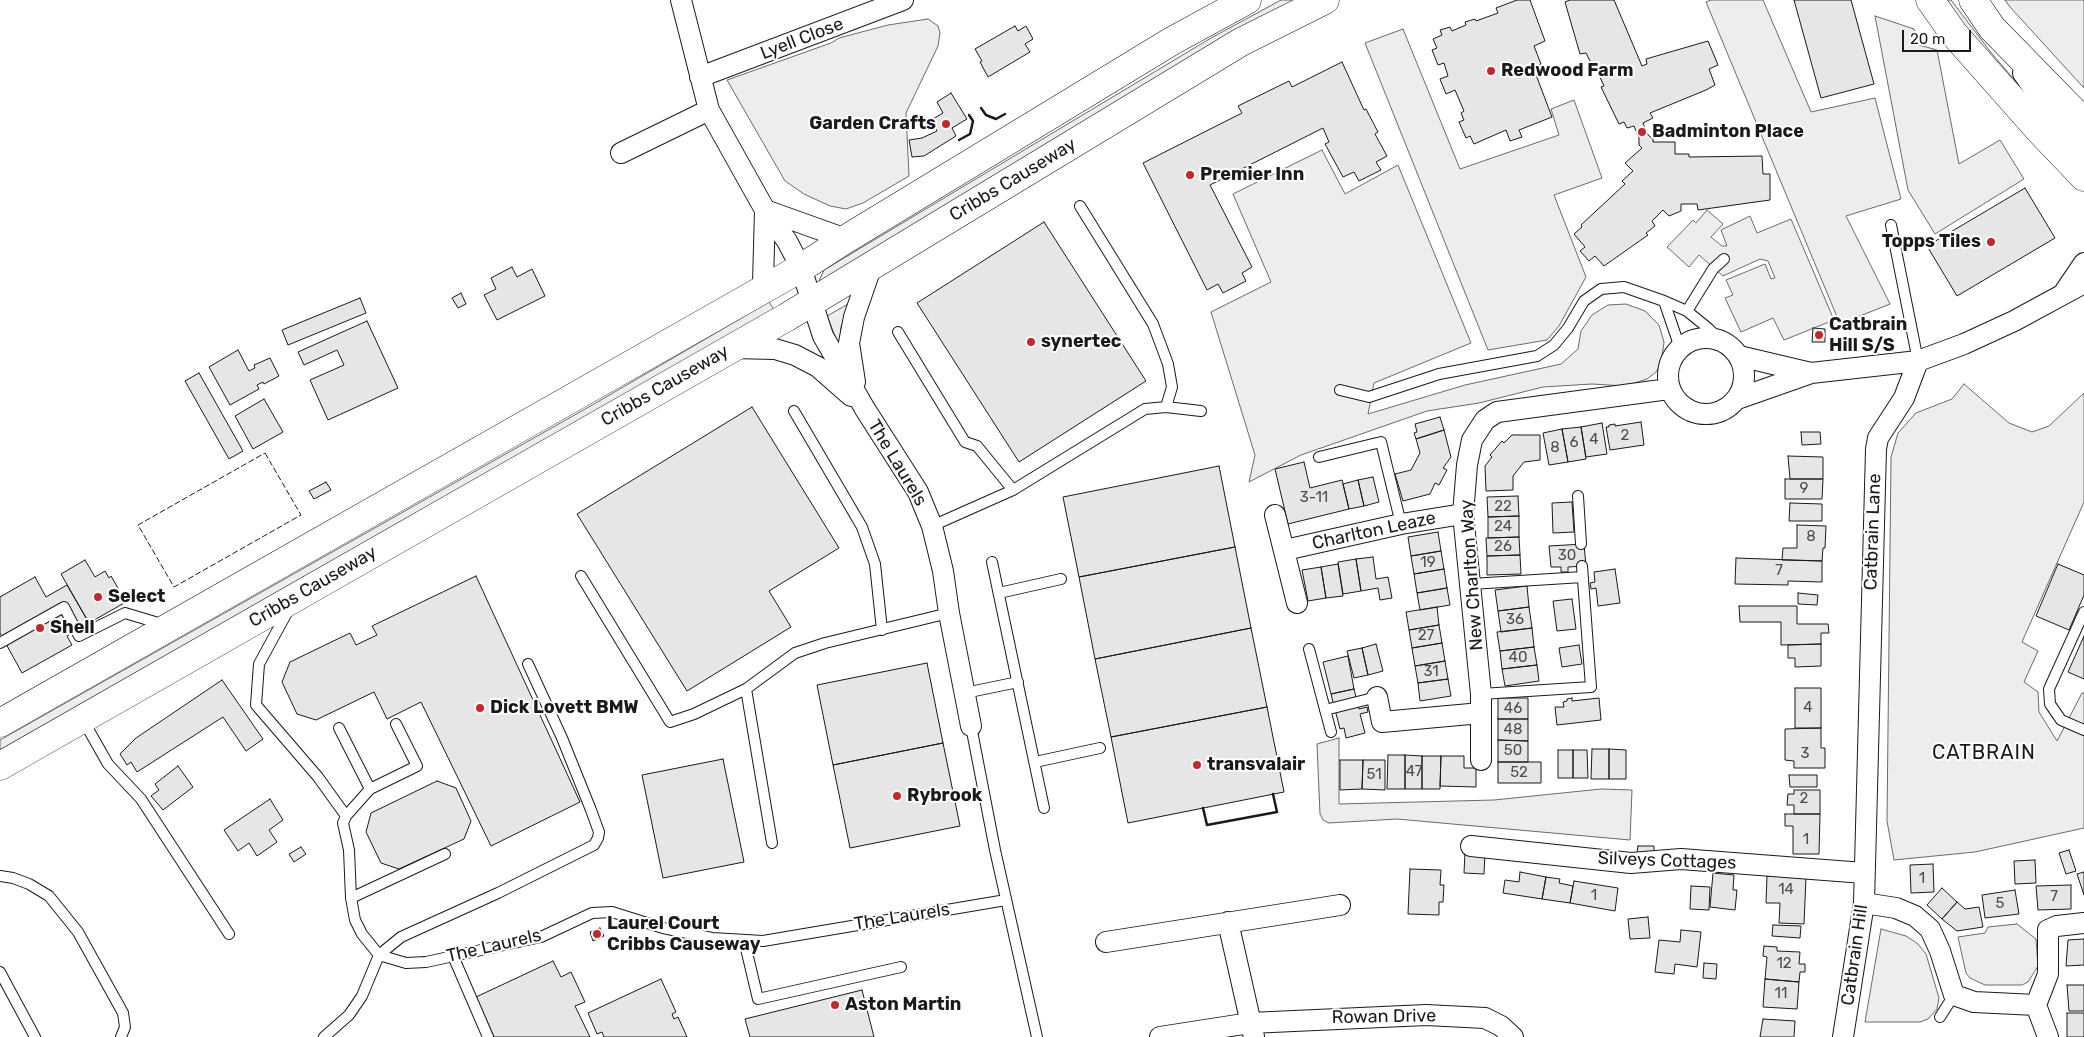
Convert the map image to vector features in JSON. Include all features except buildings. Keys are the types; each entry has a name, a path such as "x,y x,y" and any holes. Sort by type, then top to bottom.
{"main road":[{"name":"Cribbs Causeway","path":"0,723 801,268 1172,40 1247,0"},
{"name":"Cribbs Causeway","path":"0,766 813,302 1242,42 1325,0"},
{"path":"1930,0 1954,34 2039,130 2084,177"},
{"path":"1973,0 1992,28 2084,122"}],"street":[{"name":"The Laurels","path":"681,0 709,110 765,210 787,241 801,268 823,336 865,409 918,492 932,526 943,572 971,726"},
{"name":"Lyell Close","path":"700,77 903,0"},
{"path":"1992,28 2060,127 2084,149"},
{"path":"621,153 709,110"},
{"path":"760,291 763,273 765,210 846,239"},
{"path":"2063,295 2084,263"},
{"name":"The Laurels","path":"865,409 853,376 849,343 854,317 872,266"},
{"path":"1737,399 1811,373 1918,362 1964,344 2014,321 2084,283"},
{"path":"1698,338 1719,339 1730,346 1739,356 1744,366 1745,378 1737,399 1729,407 1706,415 1694,413 1684,408 1675,399 1669,389 1668,367 1672,356 1680,348 1698,338"},
{"name":"The Laurels","path":"731,348 775,349 795,355 818,367 865,409"},
{"path":"1739,356 1811,373"},
{"name":"Catbrain Lane","path":"1864,873 1876,449 1878,438 1904,398 1918,362"},
{"name":"New Charlton Way","path":"1481,760 1481,704 1463,514 1467,465 1472,440 1485,420 1497,412 1669,389"},
{"name":"Charlton Leaze","path":"1285,550 1401,524 1463,514"},
{"path":"1276,516 1297,603"},
{"path":"1377,697 1382,722 1481,704"},
{"name":"Silveys Cottages","path":"1471,846 1632,863 1681,859 1864,873"},
{"name":"Catbrain Hill","path":"1843,1037 1864,903 1864,873"},
{"path":"1864,903 1896,908 1915,916 1930,929 1940,951 1954,994 1974,1002 2036,1005"},
{"path":"1106,942 1340,905"},
{"path":"1228,922 1252,1030"},
{"path":"2048,1037 2036,1005 2048,974 2048,930 2056,926 2084,923"},
{"name":"Rowan Drive","path":"1160,1037 1426,1015 1484,1018 1501,1026 1513,1037"}],"lane":[{"path":"1080,206 1153,324 1168,364 1172,386 1166,407"},
{"path":"1891,225 1918,362"},
{"path":"1687,312 1713,269 1724,259"},
{"path":"1340,390 1369,397 1439,374 1537,356 1554,345 1568,328 1584,301 1601,289 1624,287 1664,301 1687,312 1710,329 1719,339"},
{"path":"1664,301 1680,348"},
{"path":"898,332 965,442 977,446 1013,490"},
{"path":"932,526 1013,490 1145,410 1166,407 1201,411"},
{"path":"794,411 862,527 875,564 882,630"},
{"path":"1320,457 1381,442 1401,524"},
{"path":"1578,496 1581,544"},
{"path":"992,562 1044,808"},
{"path":"1481,704 1590,687 1582,566"},
{"path":"581,576 670,722 694,714 746,689 795,653 825,643 949,613"},
{"path":"1471,584 1583,577"},
{"path":"998,593 1061,580"},
{"path":"295,597 258,664 256,705 318,777 346,816"},
{"path":"0,643 64,607 79,636 125,613 155,622 166,628"},
{"path":"2084,612 2049,689 2050,704 2061,720 2084,730"},
{"path":"1309,649 1331,732"},
{"path":"324,1037 348,1015 362,996 379,955 401,937 498,893 594,845 598,838 591,810 562,738 528,664"},
{"path":"965,693 1018,682"},
{"path":"746,689 772,843"},
{"path":"1325,710 1377,697"},
{"path":"82,719 108,764 141,799 229,934"},
{"path":"379,955 362,934 355,920 351,898 348,850 343,824 346,816 370,789 418,766 396,724"},
{"name":"The Laurels","path":"971,726 1006,900 1037,1037"},
{"path":"339,728 370,789"},
{"path":"1034,762 1100,748"},
{"path":"351,898 445,854"},
{"path":"0,876 13,878 29,884 49,896 78,932 123,1013 125,1027 120,1037"},
{"name":"The Laurels","path":"379,955 406,963 426,962 541,936 592,913 612,912 671,930 712,938 763,941 1006,900"},
{"path":"744,940 758,999 901,967"},
{"path":"453,956 488,1037"},
{"path":"1,978 35,1037"},
{"path":"1940,1017 1954,994"}],"shaded area":[{"path":"1281,0 1302,0 822,284 819,281 824,270 1211,38"},
{"path":"1711,0 1763,0 1811,112 1875,98 1901,199 1846,216 1890,304 1840,324 1706,2"},
{"path":"1942,0 1951,0 1993,55 2084,161"},
{"path":"2005,0 2084,0 2084,88 2010,7"},
{"path":"1875,16 1914,29 1919,45 1937,50 1959,164 2000,140 2024,179 1935,234 1908,190"},
{"path":"928,19 938,26 940,33 938,46 906,113 909,176 863,203 846,209 830,206 804,194 785,181 727,80 831,43 839,38 888,25"},
{"path":"1403,29 1460,169 1559,135 1551,109 1574,100 1602,178 1554,195 1586,277 1559,326 1547,340 1488,350 1365,43"},
{"path":"1322,150 1345,194 1398,165 1471,343 1374,383 1368,414 1465,385 1561,364 1578,349 1581,331 1592,315 1608,305 1626,304 1645,311 1659,325 1664,342 1661,364 1656,372 1647,379 1625,386 1592,384 1543,387 1479,403 1427,411 1301,455 1249,482 1255,455 1211,312 1271,282 1233,194"},
{"path":"1707,210 1723,224 1711,237 1722,246 1727,246 1721,230 1750,216 1757,233 1791,219 1834,320 1784,340 1773,318 1741,332 1725,298 1733,295 1726,280 1765,264 1771,279 1775,278 1768,261 1760,259 1723,276 1699,255 1689,267 1667,247 1693,220 1696,223"},
{"path":"769,302 775,311 0,753 0,740 594,404"},
{"path":"850,303 841,327 839,346 827,316"},
{"path":"1964,384 2009,423 2032,432 2049,426 2084,393 2084,502 2022,642 2038,651 2024,682 2038,692 2039,712 2057,741 2082,693 2084,693 2084,828 1975,852 1894,860 1887,821 1891,457 1898,433 1916,413 1952,399"},
{"path":"1339,738 1339,804 1494,800 1601,789 1632,790 1630,840 1397,819 1329,823 1323,820 1320,814 1317,744"},
{"path":"2017,924 2036,939 2038,966 2028,982 2022,985 1985,985 1970,978 1966,973 1958,937 1985,933 1988,927"},
{"path":"1881,929 1906,936 1918,944 1926,954 1939,998 1937,1009 1928,1019 1920,1022 1865,1022"}],"fence":[{"path":"265,453 301,515 174,587 138,525 265,453"}],"wall":[{"path":"981,108 986,115 996,119 1005,114"},
{"path":"959,140 970,134 973,121 969,115"},
{"path":"1203,808 1207,825 1277,812 1273,794"}],"place":[{"name":"Redwood Farm","path":"1491,71"},
{"name":"Garden Crafts","path":"946,124"},
{"name":"Badminton Place","path":"1642,132"},
{"name":"Premier Inn","path":"1190,175"},
{"name":"Topps Tiles","path":"1991,242"},
{"name":"Catbrain Hill S/S","path":"1819,335"},
{"name":"synertec","path":"1031,342"},
{"name":"Select","path":"98,597"},
{"name":"Shell","path":"40,628"},
{"name":"Dick Lovett BMW","path":"480,708"},
{"name":"transvalair","path":"1197,765"},
{"name":"Rybrook","path":"897,796"},
{"name":"Laurel Court Cribbs Causeway","path":"597,934"},
{"name":"Aston Martin","path":"835,1005"}],"district":[{"name":"CATBRAIN","path":"1984,753"}]}
